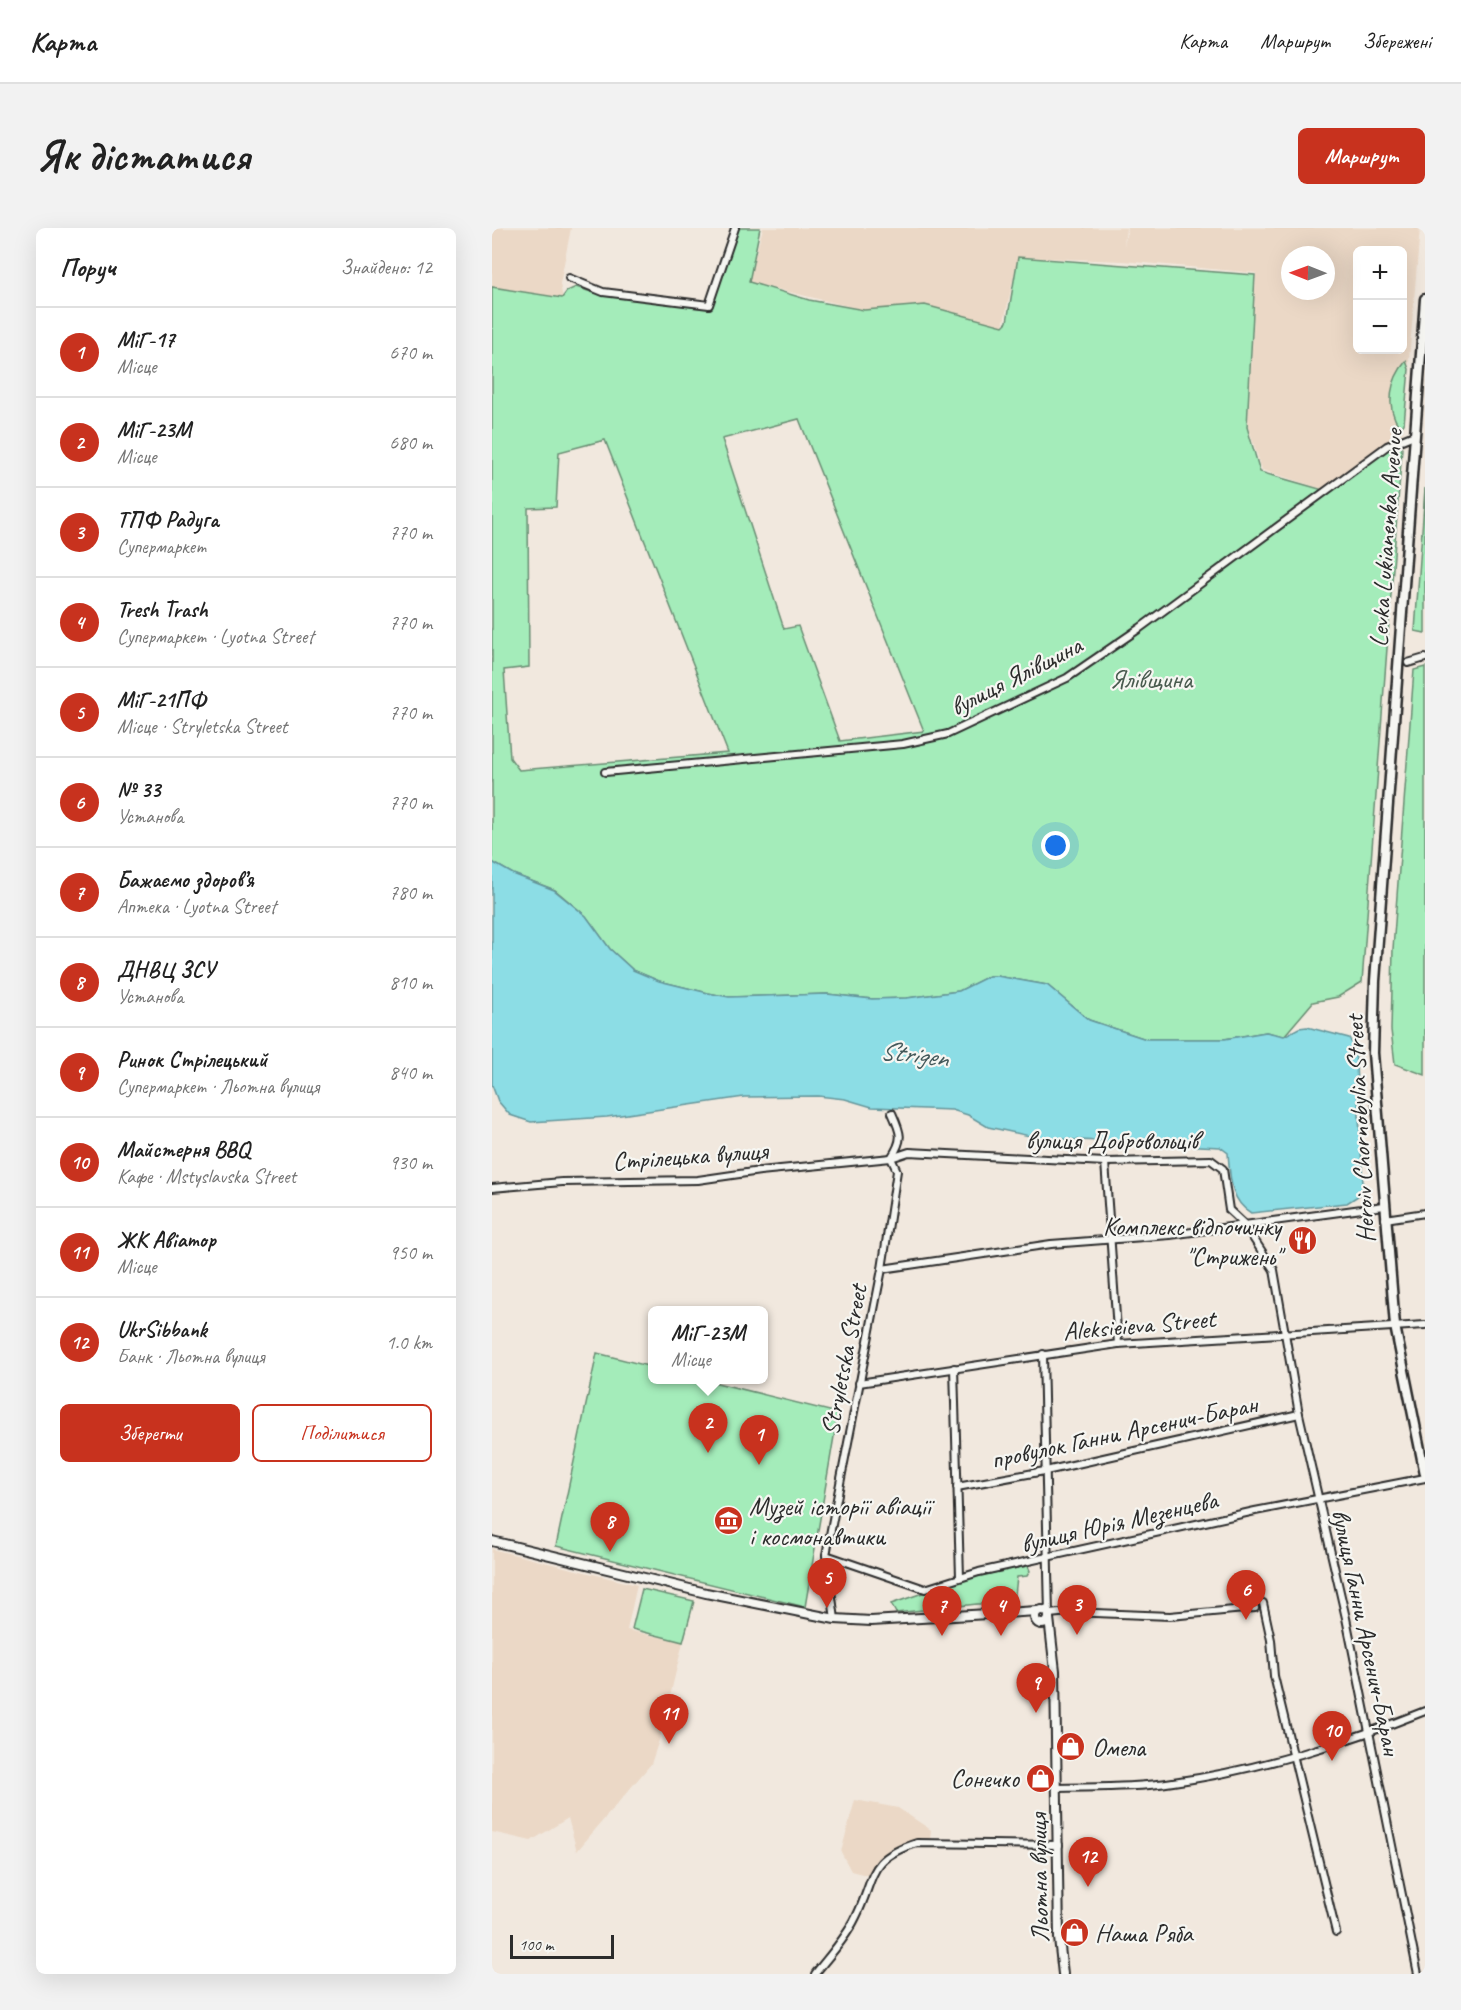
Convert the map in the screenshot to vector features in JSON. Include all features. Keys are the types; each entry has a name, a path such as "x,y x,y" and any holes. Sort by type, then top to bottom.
{"main road":[{"name":"Levka Lukianenka Avenue","path":"1390,779 1414,435 1421,389 1425,299"},
{"name":"Heroiv Chornobylia Street","path":"1390,779 1373,1010 1373,1053 1395,1326 1425,1474"}],"street":[{"path":"569,278 603,292 709,305 735,228"},
{"name":"вулиця Ялівщина","path":"605,772 903,744 948,734 1067,678 1140,628 1387,446 1414,435"},
{"path":"1408,663 1425,658"},
{"name":"Stryletska Street","path":"835,1619 826,1555 882,1269 897,1171 891,1158 900,1146 901,1131 892,1113"},
{"name":"вулиця Добровольців","path":"891,1158 909,1152 1105,1162 1212,1160 1223,1169 1229,1210 1244,1224 1274,1270 1283,1333"},
{"name":"Стрілецька вулиця","path":"492,1188 562,1182 698,1180 760,1171 891,1158"},
{"path":"1105,1162 1118,1344"},
{"path":"882,1269 1061,1243 1110,1240 1384,1206"},
{"path":"1385,1218 1425,1213"},
{"name":"Aleksieieva Street","path":"860,1383 1118,1344 1425,1325"},
{"name":"вулиця Ганни Арсенич-Баран","path":"1283,1333 1299,1414 1346,1618 1418,1974"},
{"name":"Льотна вулиця","path":"1043,1354 1049,1637 1055,1671 1060,1845 1059,1938 1063,1974"},
{"path":"954,1368 960,1577"},
{"name":"провулок Ганни Арсенич-Баран","path":"957,1487 1046,1470 1299,1414"},
{"name":"вулиця Юрія Мезенцева","path":"826,1555 925,1589 960,1577 1318,1499 1425,1479"},
{"path":"492,1541 706,1593 835,1619 871,1621 986,1612 1023,1613 1038,1610 1049,1616 1170,1616 1255,1608"},
{"path":"1048,1598 1038,1610 1037,1622 1045,1623 1049,1616"},
{"path":"1263,1603 1271,1640 1274,1676 1336,1932"},
{"name":"Льотна вулиця","path":"1023,1613 1037,1622 1049,1637"},
{"path":"1058,1788 1170,1783 1218,1775 1368,1732 1425,1711"},
{"path":"815,1974 857,1916 873,1870 898,1849 917,1843 1060,1845"}],"shaded area":[{"path":"492,228 571,228 560,284 563,298 492,287"},
{"path":"763,228 1126,228 1124,246 1128,228 1420,228 1403,432 1322,489 1262,470 1248,426 1256,273 1122,261 1018,257 1003,326 925,305 864,310 748,282"},
{"path":"492,1549 637,1585 627,1630 683,1642 661,1734 651,1764 577,1851 568,1818 531,1841 492,1832"},
{"path":"855,1800 898,1808 931,1830 930,1840 901,1850 887,1860 874,1877 851,1871 841,1852"}],"green space":[{"name":"Ялівщина","path":"738,228 760,228 749,282 809,300 864,310 925,305 1003,326 1007,322 1018,257 1255,275 1247,427 1260,472 1330,492 1395,443 1402,448 1362,982 1338,997 1313,1002 1284,1036 1266,1032 1224,1039 1146,1039 1089,1020 1047,985 997,976 989,976 959,991 907,998 872,999 827,994 729,997 659,981 633,970 610,949 586,916 555,890 513,874 492,862 492,287 562,298 567,291 576,287 594,293 713,304","holes":["799,419 924,731 840,741 798,626 784,629 722,439","605,440 728,753 519,770 510,758 504,670 529,667 528,508 556,507 559,452"]},
{"path":"1406,361 1409,369 1404,424 1400,428 1392,410 1391,393 1396,376"},
{"path":"1425,488 1425,633 1415,631"},
{"path":"1425,667 1425,1075 1395,1064 1391,1030 1393,949 1414,670"},
{"path":"597,1353 648,1366 648,1384 721,1384 838,1413 805,1607 556,1546"},
{"path":"1028,1566 1030,1571 1027,1576 1017,1577 1014,1604 977,1604 896,1613 891,1604 963,1579"},
{"path":"642,1589 694,1601 683,1642 632,1629"}],"water":[{"name":"Strigen","path":"492,862 513,874 554,890 586,916 610,949 633,970 659,981 708,993 729,997 827,994 872,999 907,998 959,991 989,976 997,976 1047,985 1089,1020 1146,1039 1225,1039 1266,1032 1284,1036 1299,1028 1307,1027 1349,1038 1355,1049 1363,1184 1361,1194 1347,1203 1251,1213 1244,1208 1235,1195 1228,1153 1220,1147 1039,1138 988,1127 968,1115 952,1110 872,1107 845,1099 818,1096 744,1097 607,1117 531,1122 510,1115 498,1101 492,1085"}],"place":[{"name":"Комплекс відпочинку \"Стрижень\"","path":"1302,1241"},
{"name":"МіГ-23М","path":"708,1453"},
{"name":"МіГ-17","path":"759,1465"},
{"name":"Музей історії авіації і космонавтики","path":"728,1521"},
{"name":"ДНВЦ ЗСУ","path":"610,1552"},
{"name":"МіГ-21ПФ","path":"827,1608"},
{"name":"№ 33","path":"1246,1620"},
{"name":"ТПФ Радуга","path":"1077,1635"},
{"name":"Бажаємо здоров’я","path":"942,1636"},
{"name":"Tresh Trash","path":"1001,1636"},
{"name":"Ринок Стрілецький","path":"1036,1713"},
{"name":"ЖК Авіатор","path":"669,1744"},
{"name":"Омела","path":"1071,1747"},
{"name":"Майстерня BBQ","path":"1332,1761"},
{"name":"Сонечко","path":"1040,1778"},
{"name":"UkrSibbank","path":"1088,1887"},
{"name":"Наша Ряба","path":"1074,1933"}]}
